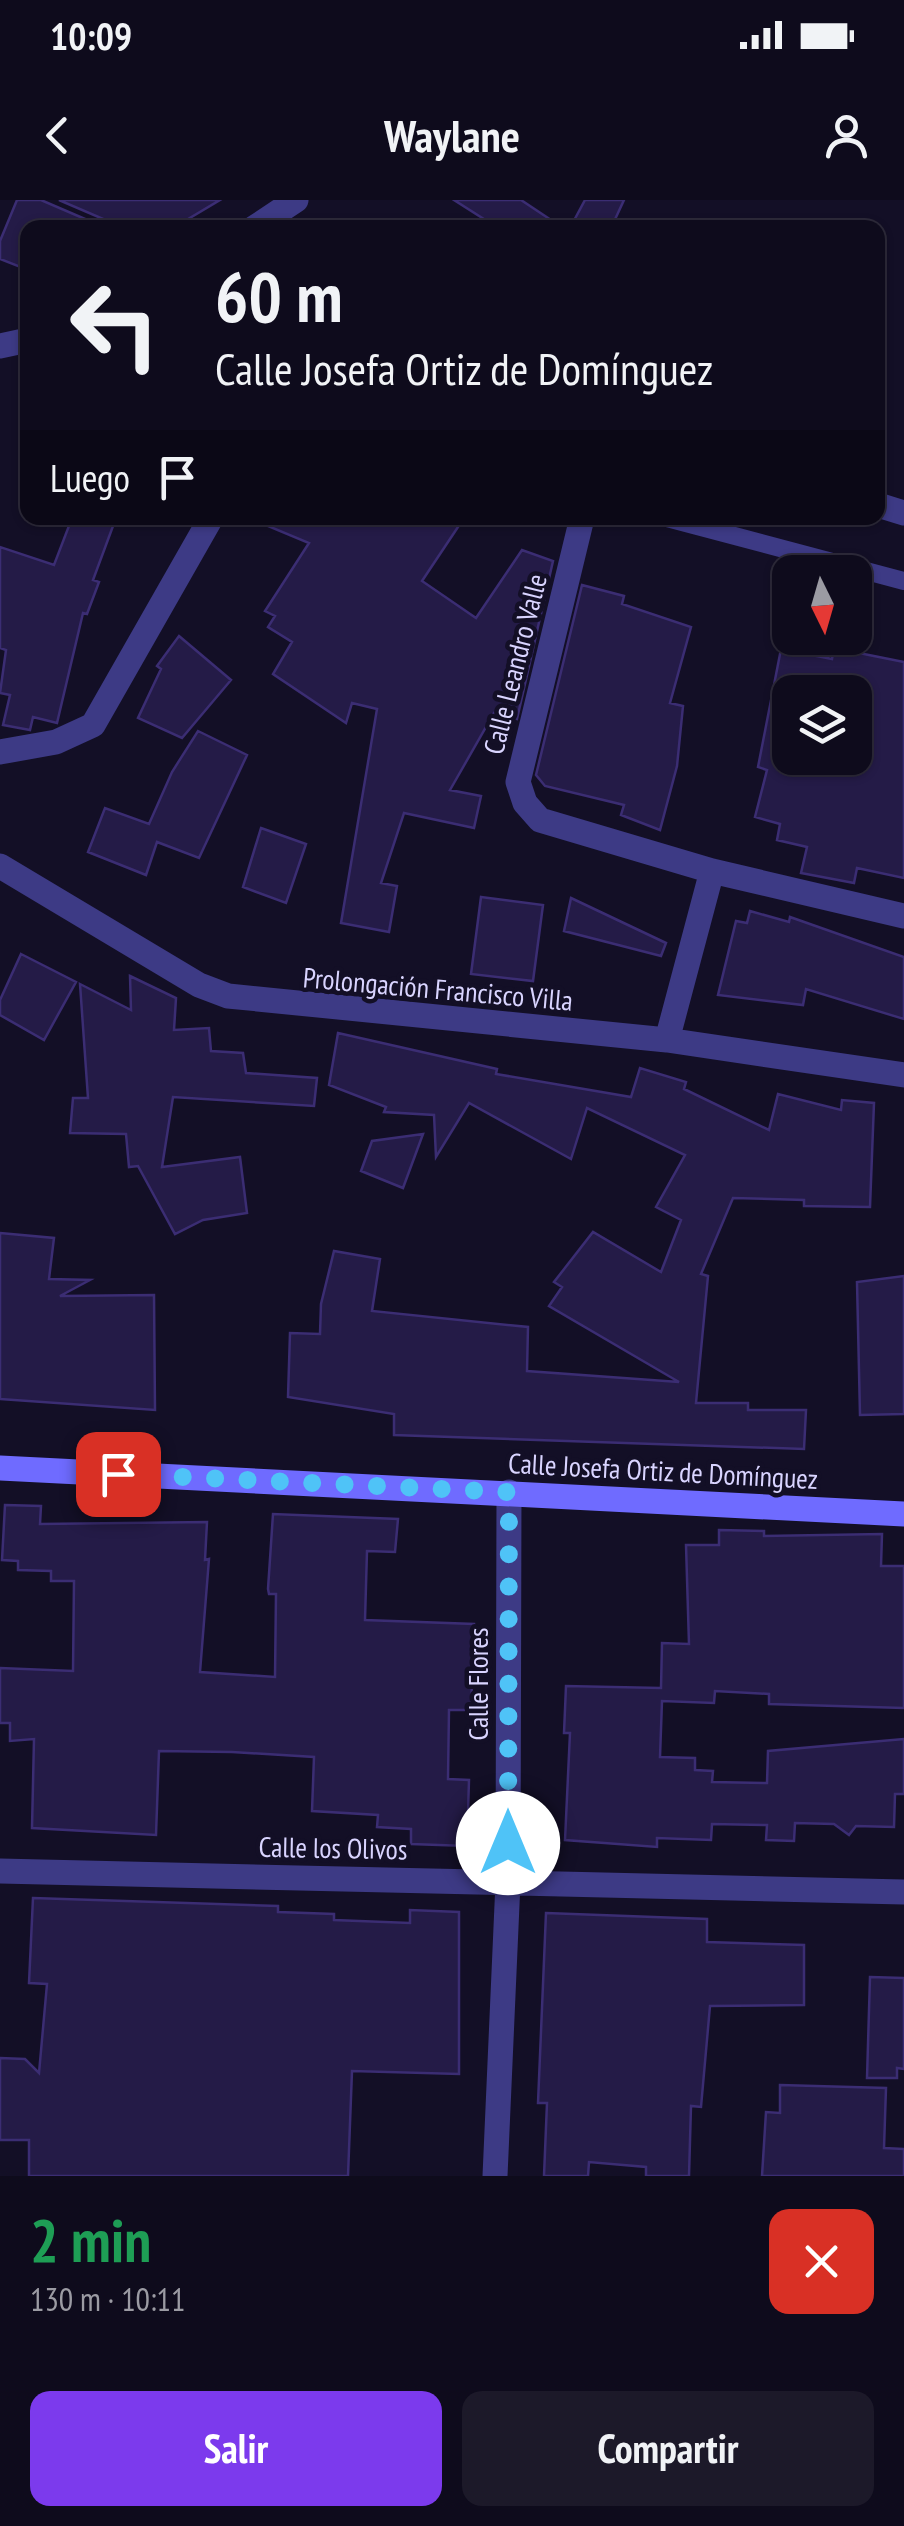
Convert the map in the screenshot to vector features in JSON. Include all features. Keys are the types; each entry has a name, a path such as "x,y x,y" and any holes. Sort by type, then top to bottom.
{"main road":[{"name":"Calle Josefa Ortiz de Domínguez","path":"0,1468 904,1514"}],"street":[{"path":"266,220 296,200"},
{"path":"0,752 67,738 93,724 207,525"},
{"name":"Calle Leandro Valle","path":"580,525 518,782 525,803 540,820 712,871 904,916"},
{"name":"Prolongación Francisco Villa","path":"0,866 199,985 228,996 667,1040 904,1075"},
{"path":"667,1040 712,871"},
{"name":"Calle Flores","path":"495,2176 508,1882 509,1492"},
{"name":"Calle los Olivos","path":"0,1871 904,1892"}],"lane":[{"path":"693,525 904,581"}],"building":[{"path":"17,200 41,200 87,220 20,220 20,267 0,259 0,241"},
{"path":"59,200 220,200 186,220 105,220"},
{"path":"454,200 521,200 551,220 485,220"},
{"path":"585,200 624,200 615,220 574,220"},
{"path":"69,525 113,525 93,580 99,582 87,614 83,613 57,723 33,717 30,730 3,725 10,695 0,693 6,650 0,648 0,547 54,565"},
{"path":"266,525 459,525 422,581 476,618 522,550 553,561 517,719 494,713 450,790 481,796 474,828 404,813 381,883 397,886 389,932 341,923 377,709 352,703 346,723 273,674 292,642 268,627 275,616 265,611 309,543"},
{"path":"582,585 624,596 622,604 691,627 670,703 683,706 677,766 660,830 621,815 624,805 545,786 536,775"},
{"path":"179,636 231,680 182,738 138,718 161,669 157,666"},
{"path":"780,655 832,659 833,655 869,655 904,662 904,878 857,868 854,883 801,873 807,847 777,840 780,824 755,817 767,770 758,767 772,695 772,775 872,775 872,675 776,675"},
{"path":"198,731 247,755 199,858 157,842 146,875 88,852 105,808 149,824 172,772"},
{"path":"261,828 306,844 286,903 243,887"},
{"path":"481,897 543,905 533,981 471,974"},
{"path":"571,898 666,943 661,956 564,931"},
{"path":"750,911 789,922 790,917 904,957 904,1019 806,989 803,1005 718,995 736,921 747,923"},
{"path":"21,954 76,982 44,1040 0,1015 0,1000"},
{"path":"130,976 176,998 174,1030 209,1028 211,1051 243,1053 246,1073 317,1078 314,1106 173,1097 162,1167 240,1157 247,1213 203,1220 175,1234 138,1166 129,1167 126,1134 70,1133 73,1098 88,1098 80,984 131,1010"},
{"path":"338,1033 497,1069 496,1074 631,1097 640,1068 686,1082 684,1089 769,1130 778,1094 841,1110 842,1100 874,1103 870,1207 804,1206 804,1200 733,1198 701,1274 708,1276 696,1403 748,1403 748,1410 806,1410 804,1449 394,1435 394,1414 288,1397 290,1333 320,1334 321,1304 334,1251 380,1259 372,1311 528,1327 527,1371 679,1382 549,1306 562,1287 554,1282 593,1232 661,1272 681,1220 656,1207 685,1155 587,1108 571,1159 469,1103 436,1157 434,1115 384,1112 386,1107 329,1085"},
{"path":"423,1134 403,1188 361,1171 372,1141"},
{"path":"0,1233 54,1238 49,1279 90,1280 60,1296 154,1295 155,1410 0,1399"},
{"path":"904,1276 904,1414 860,1415 857,1282"},
{"path":"5,1505 41,1506 40,1524 207,1522 205,1560 209,1559 200,1672 275,1677 276,1594 269,1594 268,1589 273,1514 398,1519 395,1552 367,1551 365,1620 474,1624 471,1710 449,1710 448,1779 469,1780 467,1846 411,1844 411,1829 377,1827 378,1815 312,1811 314,1757 232,1752 159,1751 156,1835 32,1828 34,1739 10,1741 10,1723 0,1723 0,1668 73,1671 74,1581 51,1581 51,1571 18,1570 18,1561 2,1560"},
{"path":"719,1530 764,1531 764,1536 882,1534 881,1566 904,1566 904,1708 769,1704 769,1694 715,1691 714,1703 662,1701 660,1757 695,1758 695,1770 713,1771 712,1782 767,1783 768,1751 904,1739 904,1794 895,1794 894,1827 856,1826 849,1835 834,1824 795,1823 794,1841 766,1840 767,1825 712,1824 711,1840 657,1838 657,1847 565,1840 570,1733 564,1733 566,1686 661,1688 662,1643 689,1644 686,1545 719,1545"},
{"path":"33,1898 278,1906 278,1912 334,1914 334,1920 410,1923 410,1910 459,1912 459,2074 352,2071 348,2176 29,2176 29,2140 0,2140 0,2058 25,2059 39,2073 47,1984 29,1983"},
{"path":"546,1913 707,1919 707,1942 804,1945 804,2005 710,2006 701,2107 691,2106 689,2176 646,2176 646,2167 589,2162 588,2176 544,2176 547,2103 538,2103"},
{"path":"870,1977 904,1978 904,2069 897,2068 897,2078 867,2078"},
{"path":"780,2085 886,2088 884,2148 904,2149 904,2176 762,2176 766,2112 780,2113"}],"route":[{"path":"118,1474 509,1492 508,1843"}]}
